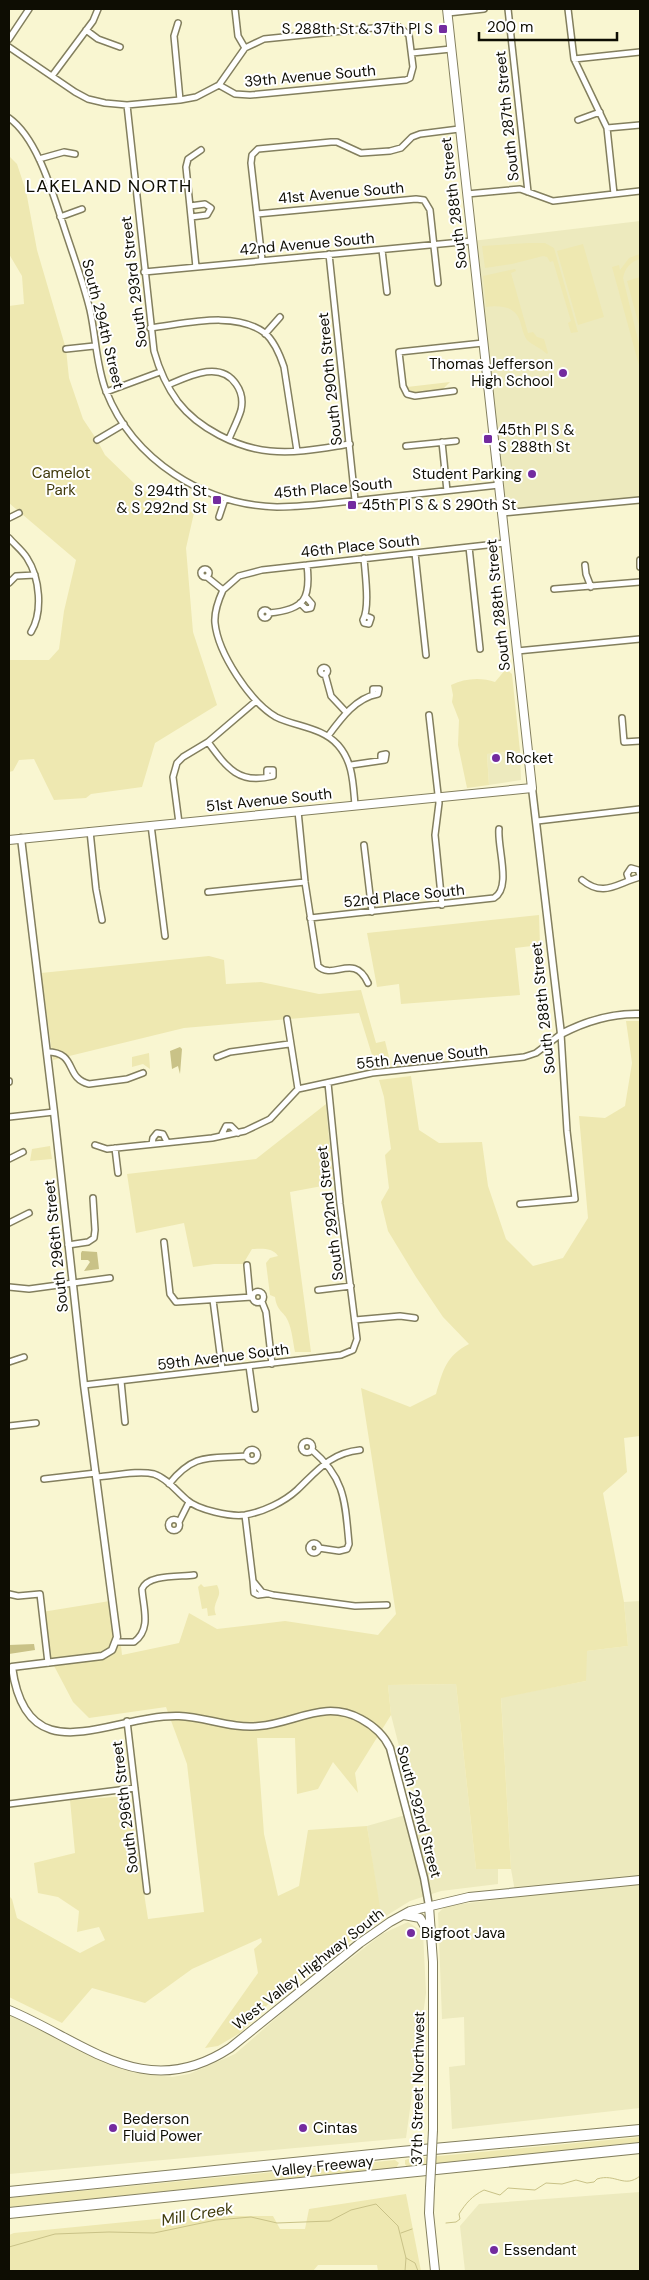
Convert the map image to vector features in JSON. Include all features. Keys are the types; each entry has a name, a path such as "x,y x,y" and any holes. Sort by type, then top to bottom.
{"highway":[{"name":"Valley Freeway","path":"9,2192 640,2130"},
{"name":"Valley Freeway","path":"9,2213 640,2148"}],"main road":[{"name":"South 288th Street","path":"447,11 532,788"},
{"name":"51st Avenue South","path":"9,840 532,788"},
{"name":"West Valley Highway South","path":"9,2010 102,2057 122,2065 154,2071 186,2068 208,2060 230,2048 310,1982 397,1917 429,1906 469,1897 640,1880"},
{"name":"37th Street Northwest","path":"429,1906 434,2054 429,2214 435,2271"},
{"path":"397,1917 410,1915 420,1918 425,1924 431,1939"}],"street":[{"path":"9,39 29,9"},
{"path":"52,76 86,30 98,9"},
{"path":"236,9 238,36 244,48"},
{"path":"447,11 484,9"},
{"name":"South 287th Street","path":"508,9 528,192"},
{"path":"568,9 574,59 607,128 614,194"},
{"path":"178,23 174,36 180,100"},
{"path":"9,46 88,99 127,106 196,97 219,85 244,48 264,39 399,27 409,35 412,53 451,49"},
{"path":"86,30 98,39 120,47"},
{"path":"574,59 640,52"},
{"name":"39th Avenue South","path":"219,85 235,94 250,95 402,81 410,78 413,67 412,53"},
{"name":"South 293rd Street","path":"127,106 150,328 160,372 178,402 191,416 208,429 248,447 270,452 297,451 350,444"},
{"path":"578,120 600,112"},
{"path":"9,118 30,139 39,159 64,152 75,154"},
{"path":"607,128 640,125"},
{"path":"262,260 251,163 254,152 265,148 331,142 337,142 361,153 390,151 401,148 412,137 420,134 459,129"},
{"path":"196,267 187,163 191,156 201,150"},
{"name":"South 294th Street","path":"39,159 90,309 94,346 106,392 124,424 142,448 161,465 184,481 227,500"},
{"path":"467,194 515,189 553,200 640,191"},
{"name":"41st Avenue South","path":"258,214 416,199 426,202 430,210 434,245"},
{"path":"190,206 205,204 211,208 207,215 191,217"},
{"path":"60,217 82,209"},
{"name":"42nd Avenue South","path":"144,272 472,241"},
{"path":"434,245 438,283"},
{"path":"382,250 387,292"},
{"name":"South 290th Street","path":"329,254 356,500"},
{"path":"265,334 280,317"},
{"path":"150,328 224,321 242,323 265,334 280,355 284,367 297,451"},
{"path":"454,391 410,396 402,386 399,352 483,343"},
{"path":"66,349 94,346"},
{"path":"168,385 189,376 218,371 232,379 241,395 241,408 229,439"},
{"path":"106,392 160,372"},
{"path":"98,440 124,424"},
{"path":"406,446 456,441"},
{"path":"442,442 447,491"},
{"name":"45th Place South","path":"227,500 276,507 499,485"},
{"path":"219,517 227,500"},
{"path":"502,513 640,500"},
{"path":"9,518 19,514"},
{"path":"9,538 28,558 34,575 39,615 31,632"},
{"name":"46th Place South","path":"223,590 232,581 246,573 307,564 505,543"},
{"path":"469,547 480,649"},
{"path":"415,553 426,654"},
{"path":"364,558 366,616"},
{"path":"640,560 640,567"},
{"path":"269,614 288,610 303,600 309,586 307,564"},
{"path":"585,565 591,587"},
{"path":"9,583 16,576 34,575"},
{"path":"207,576 223,590 216,613 217,634 242,683 268,711 284,720 328,736 340,746 351,765 355,805"},
{"path":"554,589 640,582"},
{"path":"517,651 640,639"},
{"path":"325,674 331,696 346,712"},
{"path":"328,736 346,712 373,694"},
{"path":"179,823 173,777 177,763 183,757 208,742 256,700"},
{"path":"429,715 439,797 435,835 442,905"},
{"path":"622,718 624,742 640,740"},
{"path":"208,742 226,765 237,774 253,779 266,776"},
{"path":"351,765 381,760"},
{"name":"South 288th Street","path":"520,1204 575,1199 567,1131 561,1034 532,788"},
{"path":"536,821 640,808"},
{"path":"298,811 305,882 319,968 327,970 355,968 363,973 368,982"},
{"path":"151,825 165,936"},
{"name":"52nd Place South","path":"310,918 484,900 500,894 503,881 499,829"},
{"path":"90,831 96,889 102,920"},
{"name":"South 296th Street","path":"21,838 54,1112 72,1284 116,1642"},
{"path":"364,845 372,912"},
{"path":"582,880 589,886 601,889 617,886 640,876 638,870 631,868 627,874 629,880"},
{"path":"208,892 305,882"},
{"name":"55th Avenue South","path":"298,1089 372,1073 524,1058 536,1053 561,1034 585,1023 605,1017 640,1014"},
{"path":"96,1145 102,1148 116,1148 221,1136 256,1127 270,1119 298,1089 289,1044 287,1019"},
{"path":"217,1057 230,1052 289,1044"},
{"path":"47,1052 60,1053 64,1056 75,1075 89,1084 126,1080 143,1073"},
{"name":"South 292nd Street","path":"328,1083 340,1204 357,1339"},
{"path":"9,1117 54,1112"},
{"path":"221,1136 226,1126 231,1126 238,1133"},
{"path":"152,1144 153,1138 157,1133 163,1134 167,1142"},
{"path":"116,1148 118,1173"},
{"path":"9,1159 23,1152"},
{"path":"68,1245 88,1242 94,1238 93,1198"},
{"path":"9,1223 29,1213"},
{"path":"164,1242 170,1294 173,1300 180,1302 251,1297 255,1292 261,1292 264,1297 262,1302 266,1312 272,1364"},
{"path":"247,1265 251,1297 255,1302 262,1302"},
{"path":"9,1288 29,1289 110,1278"},
{"path":"318,1290 351,1286"},
{"path":"213,1300 222,1369"},
{"path":"355,1320 400,1316 415,1318"},
{"name":"59th Avenue South","path":"84,1385 272,1364 348,1353 352,1350 357,1339"},
{"path":"9,1362 24,1357"},
{"path":"249,1366 255,1409"},
{"path":"120,1381 125,1422"},
{"path":"9,1426 36,1423"},
{"path":"312,1450 325,1462 338,1480 342,1490 349,1544 347,1549 343,1550 319,1548"},
{"path":"44,1479 96,1475 153,1474 169,1484 188,1502 210,1510 244,1515 285,1499 296,1491 325,1462 344,1453 360,1450"},
{"path":"169,1484 181,1470 195,1461 246,1456"},
{"path":"179,1522 188,1502"},
{"path":"244,1515 254,1594 355,1606 386,1605"},
{"path":"10,1667 95,1657 112,1650 116,1642 134,1642 144,1630 146,1624 143,1585 151,1580 194,1575"},
{"path":"253,1580 258,1589 266,1594"},
{"path":"9,1594 18,1596 40,1594 48,1663"},
{"name":"South 292nd Street","path":"10,1667 24,1707 37,1723 63,1732 90,1731 127,1721 180,1716 257,1726 326,1710 350,1714 373,1726 390,1748 424,1878 429,1906"},
{"name":"South 296th Street","path":"127,1721 147,1891"},
{"path":"9,1804 135,1788"}],"shaded area":[{"name":"Thomas Jefferson High School","path":"640,221 640,500 502,513 472,241"},
{"path":"520,751 521,780 489,785 487,754"},
{"path":"180,1047 182,1049 180,1074 178,1066 172,1069 170,1051"},
{"path":"82,1251 97,1252 99,1269 84,1271 90,1262 88,1260 81,1260"},
{"path":"640,1601 640,2108 452,2129 449,2067 465,2065 464,2017 442,2019 438,1913 446,1906 516,1897 511,1869 501,1697 586,1681 586,1651 628,1646 624,1602"},
{"path":"34,1644 35,1650 9,1654 9,1645"},
{"path":"456,1684 476,1869 498,1869 498,1884 441,1891 410,1901 381,1919 367,1826 416,1812 391,1715 388,1685"},
{"path":"408,1922 423,1932 426,1993 406,2138 9,2174 9,2015 133,2072 172,2077 189,2074 235,2054 290,2006 382,1934"},
{"path":"640,2192 640,2271 465,2271 460,2226 479,2204"}],"green space":[{"name":"Camelot Park","path":"9,156 17,164 26,191 37,250 66,349 69,378 83,419 105,455 136,485 157,499 194,513 186,548 193,632 217,705 155,743 142,787 91,794 86,798 54,800 34,759 19,760 13,771 9,772 9,660 49,660 59,649 64,611 76,560 9,503 9,306 24,304 22,276 9,254"},
{"path":"545,243 554,248 578,332 571,333 568,323 571,321 553,261 550,262 547,257 543,256 512,264 485,268 482,246"},
{"path":"583,244 604,317 578,325 557,251"},
{"path":"640,254 640,259 628,266 623,278 640,348 640,369 612,267 619,265 620,270 629,258"},
{"path":"515,269 516,271 511,273 528,333 533,332 537,337 544,339 547,354 527,340 515,312 511,309 497,306 486,307 483,276"},
{"path":"640,277 640,329 627,281"},
{"path":"450,382 442,390 413,393 407,387"},
{"path":"506,669 512,674 520,751 487,754 489,785 467,788 458,745 459,720 452,702 451,685 473,679 495,682"},
{"path":"539,915 540,945 515,948 520,995 401,1004 399,984 377,987 367,933"},
{"path":"209,956 224,960 226,984 261,982 319,994 361,990 376,1043 385,1041 392,1069 377,1071 359,1013 184,1028 53,1060 41,973"},
{"path":"626,1021 640,1021 640,1436 624,1438 627,1472 603,1493 624,1602 628,1646 587,1651 586,1681 501,1698 511,1869 476,1869 456,1684 388,1685 391,1715 355,1773 358,1793 333,1762 318,1789 297,1794 295,1738 257,1738 264,1834 278,1896 299,1886 308,1830 367,1826 382,1920 290,1982 240,2033 218,2046 205,2048 258,1973 254,1949 262,1942 261,1938 192,1969 145,2003 92,1988 62,2023 9,1997 9,1896 12,1899 17,1918 80,1953 105,1940 99,1927 77,1932 79,1911 58,1897 38,1893 34,1863 75,1853 70,1800 129,1796 148,1919 204,1912 187,1764 166,1707 89,1718 73,1702 52,1662 48,1663 42,1612 116,1600 122,1655 179,1643 189,1613 217,1629 285,1621 378,1635 396,1614 361,1388 410,1407 436,1394 446,1364 455,1354 469,1344 443,1317 388,1231 381,1202 389,1188 385,1155 391,1149 384,1097 379,1080 411,1076 419,1130 439,1143 482,1142 488,1186 506,1239 533,1266 563,1258 588,1218 579,1116 605,1118 625,1106 632,1063"},
{"path":"149,1053 150,1069 143,1064 132,1067 132,1057"},
{"path":"326,1104 333,1184 290,1192 311,1352 295,1352 288,1321 277,1306 275,1297 270,1295 266,1263 270,1258 278,1256 276,1253 266,1249 252,1249 243,1264 214,1264 193,1267 184,1223 136,1233 127,1174 256,1159"},
{"path":"50,1146 52,1159 30,1161 32,1149"},
{"path":"201,1584 204,1587 217,1585 219,1594 215,1607 216,1615 208,1616 207,1608 202,1609 198,1587"},
{"path":"640,2137 640,2142 412,2167 407,2167 405,2164 405,2160 408,2159"},
{"path":"395,2160 399,2163 396,2168 9,2207 9,2198"},
{"path":"406,2194 421,2271 378,2271 377,2265 318,2265 313,2271 9,2271 9,2235 14,2233 187,2216 273,2216 280,2229 305,2229 309,2209"}],"waterway":[{"name":"Mill Creek","path":"446,2223 456,2222 460,2219 459,2214 467,2203 484,2190 500,2195 508,2188 535,2190 546,2183 562,2184 576,2180 587,2183 604,2178 629,2181 640,2176"},
{"name":"Mill Creek","path":"9,2247 55,2234 154,2233 216,2220 251,2217 277,2223 330,2221 351,2210 376,2204 398,2226 406,2258 405,2271"},
{"path":"401,2233 412,2229"},
{"path":"406,2258 415,2263 418,2271"}],"place":[{"name":"S 288th St & 37th Pl S","path":"443,29"},
{"name":"Thomas Jefferson High School","path":"563,373"},
{"name":"45th Pl S & S 288th St","path":"488,439"},
{"name":"Student Parking","path":"532,474"},
{"name":"S 294th St & S 292nd St","path":"217,500"},
{"name":"45th Pl S & S 290th St","path":"352,505"},
{"name":"Rocket","path":"496,758"},
{"name":"Bigfoot Java","path":"411,1933"},
{"name":"Bederson Fluid Power","path":"113,2128"},
{"name":"Cintas","path":"303,2128"},
{"name":"Essendant","path":"494,2250"}],"district":[{"name":"LAKELAND NORTH","path":"109,186"}]}
